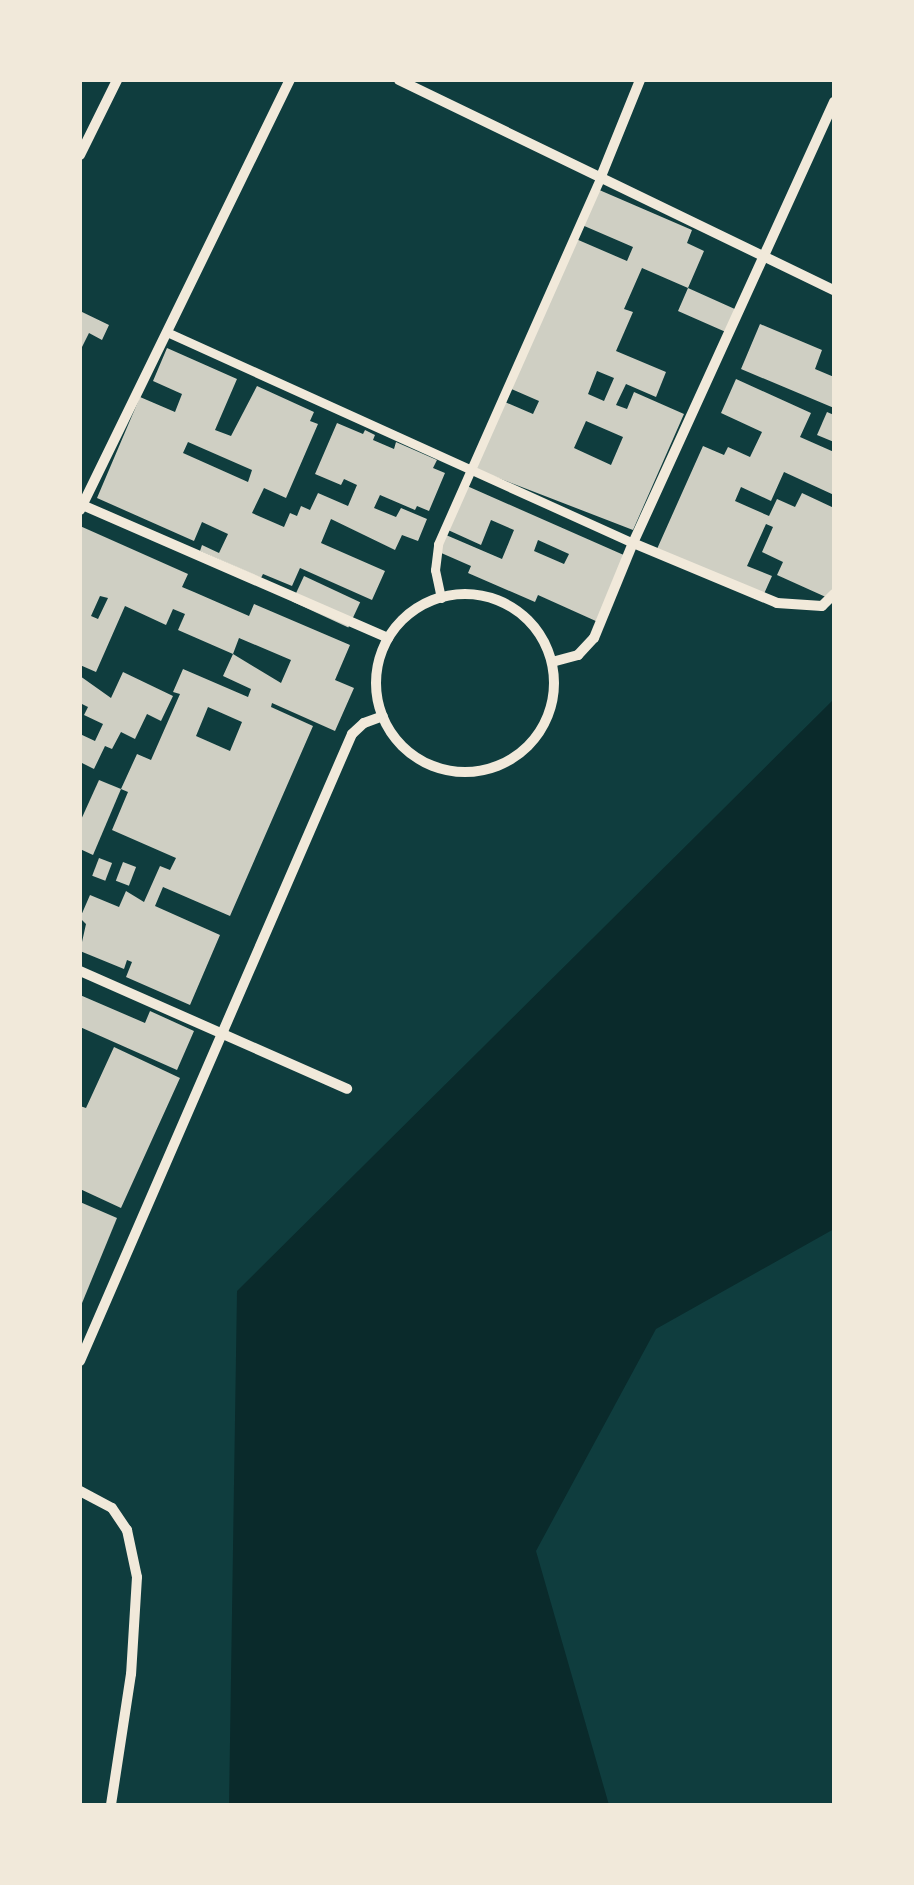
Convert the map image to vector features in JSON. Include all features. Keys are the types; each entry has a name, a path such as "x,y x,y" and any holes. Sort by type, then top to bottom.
{"street":[{"path":"80,156 116,80"},
{"path":"290,80 81,507 388,638"},
{"path":"399,80 834,290"},
{"path":"441,598 434,570 438,544 640,80"},
{"path":"552,662 578,655 594,638 633,543 834,102"},
{"path":"169,333 468,470 777,603 822,606 834,594"},
{"path":"478,594 504,602 526,617 542,637 552,662 554,689 542,727 516,756 492,768 466,772 440,768 416,758 396,740 383,716 376,690 378,663 388,638 405,617 441,598 478,594"},
{"path":"80,1361 352,734 364,722 383,716"},
{"path":"80,971 346,1089"},
{"path":"80,1491 112,1508 127,1530 138,1578 131,1674 112,1805"}],"water":[{"path":"834,699 834,1229 656,1329 536,1551 609,1805 229,1805 237,1291"}],"building":[{"path":"597,189 692,230 687,243 704,251 688,288 642,268 624,309 633,312 616,351 666,372 656,397 626,384 616,405 627,409 634,392 684,414 633,530 475,469 505,402 533,414 539,401 507,387 576,239 627,261 633,247 582,225","holes":["597,371 614,378 604,401 588,394","586,421 623,437 611,465 574,448"]},
{"path":"688,288 737,310 728,333 678,311"},
{"path":"80,311 109,325 102,340 89,333 80,351"},
{"path":"760,324 822,350 815,369 834,377 834,408 741,369"},
{"path":"167,348 237,379 215,430 231,436 257,386 314,412 310,421 318,424 286,498 264,488 252,513 284,527 290,513 297,516 301,506 310,510 318,493 348,506 357,485 344,479 341,485 315,474 337,423 363,434 365,430 375,435 373,440 394,449 396,442 437,460 433,468 445,473 429,511 417,506 415,510 380,495 374,508 396,517 401,508 427,519 418,541 402,535 395,550 331,519 321,543 385,571 372,600 300,568 292,586 263,574 261,578 200,551 202,545 219,553 228,534 202,522 194,541 97,498 140,397 175,412 182,394 153,381","holes":["188,442 252,470 248,482 183,453"]},
{"path":"736,379 811,413 800,437 834,452 834,495 784,472 771,501 741,487 735,501 769,516 777,499 795,507 802,493 834,508 834,586 828,598 777,575 783,562 762,552 773,527 766,524 747,566 772,576 763,596 657,549 703,446 724,455 728,447 750,457 762,432 721,413"},
{"path":"827,412 834,415 834,442 817,435"},
{"path":"467,486 626,556 598,622 538,595 535,602 468,573 471,566 439,552 446,535 502,559 514,530 491,520 481,545 448,530","holes":["538,540 569,554 564,564 534,551"]},
{"path":"80,526 188,574 182,587 249,616 254,604 350,645 335,680 354,688 335,731 272,703 271,707 313,726 230,916 163,887 155,906 220,935 190,1005 126,977 132,962 127,960 124,969 80,951 86,924 80,918 90,895 119,907 126,891 144,902 160,866 170,870 176,858 112,830 128,792 121,789 137,754 151,760 180,694 173,692 183,669 248,697 251,689 223,676 233,654 178,630 185,614 173,609 166,625 125,606 96,672 80,665","holes":["100,596 108,598 98,619 91,616","239,638 291,660 281,683 233,654","208,707 242,722 230,751 196,736"]},
{"path":"304,576 360,602 348,628 292,601"},
{"path":"123,672 173,696 161,721 147,714 135,739 121,732 112,749 105,746 94,769 80,762 80,734 95,741 103,724 84,715 88,707 80,703 80,676 111,698"},
{"path":"99,780 121,789 93,855 80,849 80,822"},
{"path":"99,858 112,863 105,881 92,876"},
{"path":"123,862 136,867 129,886 116,881"},
{"path":"80,995 145,1023 150,1011 194,1031 177,1070 80,1027"},
{"path":"114,1047 180,1078 121,1208 80,1189 80,1106 86,1108"},
{"path":"80,1202 117,1218 80,1308"}]}
